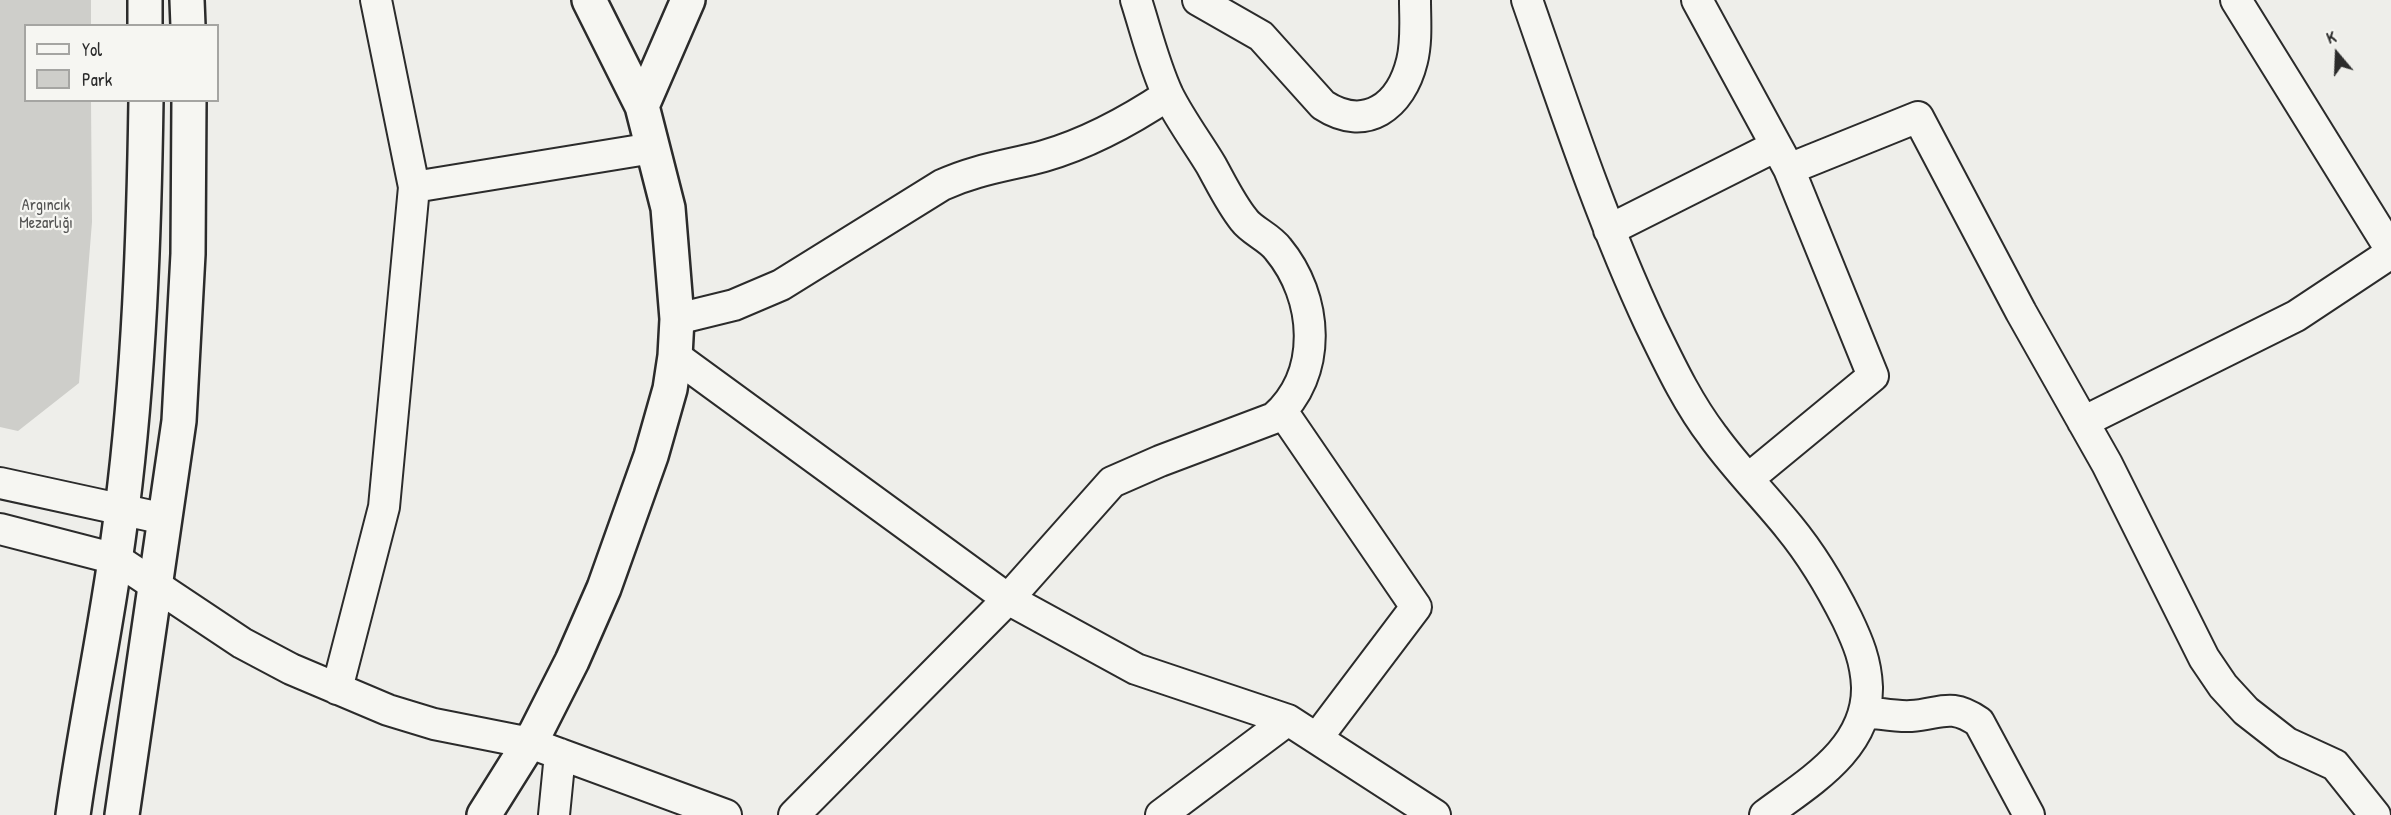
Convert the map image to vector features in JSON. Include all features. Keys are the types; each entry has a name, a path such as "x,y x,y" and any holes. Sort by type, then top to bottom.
{"street":[{"path":"145,0 145,24"},
{"path":"188,0 188,24"},
{"path":"337,689 384,507 414,186 376,0"},
{"path":"484,815 545,749 581,640 629,522 670,389 675,356 677,319 668,208 642,106 589,0"},
{"path":"642,106 688,0"},
{"path":"794,815 1008,599 1112,482 1160,461 1274,418 1296,393 1304,378 1308,358 1309,319 1302,289 1288,261 1276,246 1245,222 1168,94 1136,0"},
{"path":"1198,0 1261,36 1323,105 1348,117 1374,114 1389,104 1401,90 1408,76 1414,53 1415,0"},
{"path":"1527,0 1609,230 1686,396 1712,436 1791,529 1839,602 1860,646 1866,667 1867,690 1864,712 1856,734 1843,753 1826,769 1765,815"},
{"path":"1697,0 1782,158 1873,376 1748,480"},
{"path":"2083,422 2296,316 2391,252 2236,0"},
{"path":"677,319 734,305 781,285 942,185 965,175 1046,155 1076,145 1129,121 1168,94"},
{"path":"73,815 116,559 122,508 139,319 145,204 146,102"},
{"path":"122,815 179,421 188,231 189,102"},
{"path":"1609,230 1782,158 1918,117 2021,312 2123,495 2205,658 2223,686 2265,728 2287,743 2335,765 2375,815"},
{"path":"414,186 653,148"},
{"path":"675,356 1008,599 1136,669 1288,720 1435,815"},
{"path":"1282,411 1416,607 1317,738"},
{"path":"0,483 165,519"},
{"path":"0,529 116,559 242,643 291,669 388,710 434,724 545,749 726,815"},
{"path":"1864,712 1911,716 1953,709 1967,714 1979,722 2029,815"},
{"path":"1161,815 1288,720"},
{"path":"545,749 554,815"}],"green space":[{"name":"Argıncık Mezarlığı","path":"0,0 91,0 91,24 24,24 24,102 91,102 92,222 79,383 18,431 0,427"}]}
